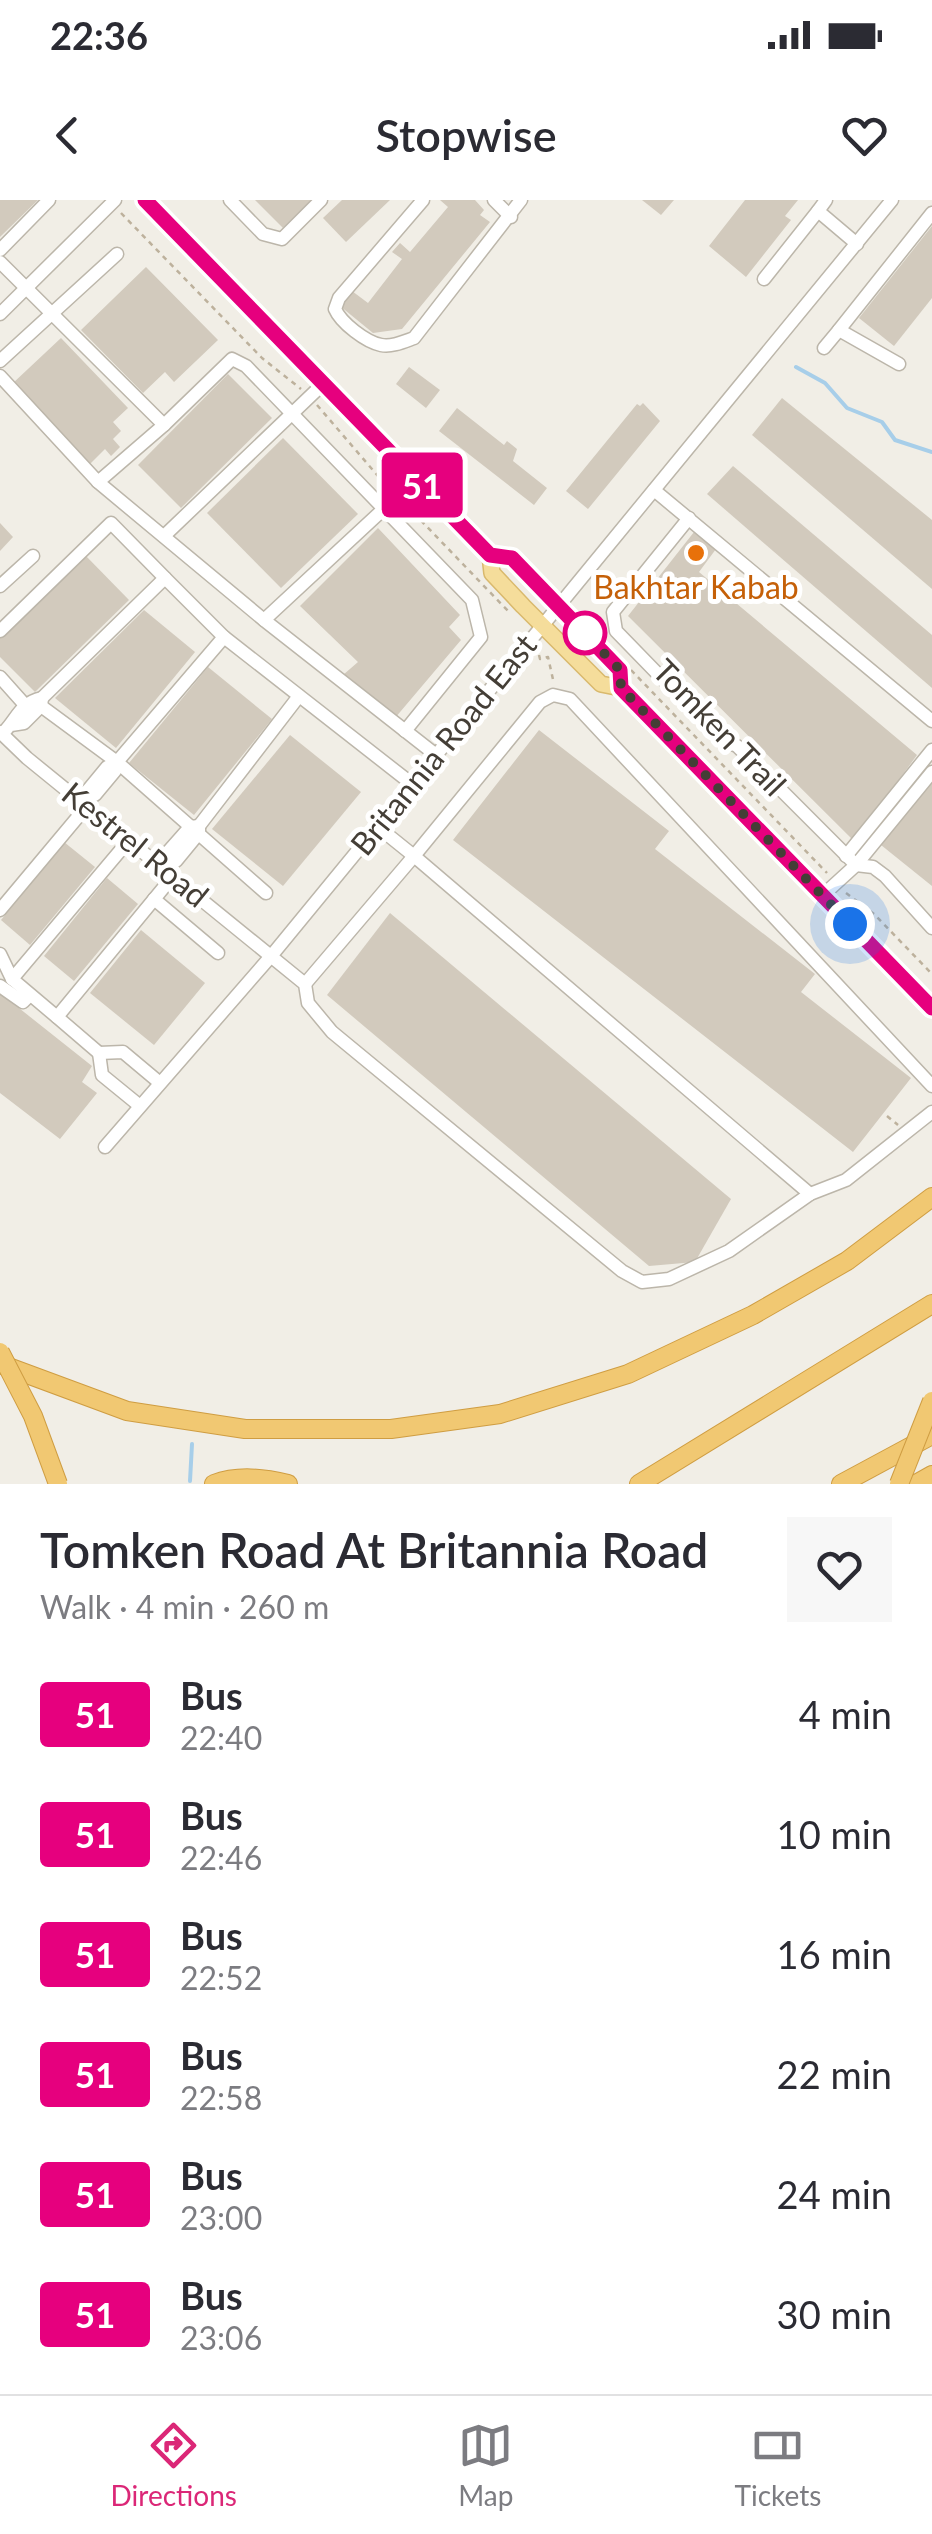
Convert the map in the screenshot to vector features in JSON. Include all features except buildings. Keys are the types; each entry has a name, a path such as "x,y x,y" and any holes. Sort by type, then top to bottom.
{"highway":[{"path":"0,1364 128,1411 245,1429 391,1429 500,1414 628,1374 753,1315 847,1261 932,1197"},
{"path":"639,1484 932,1304"},
{"path":"0,1352 25,1400 58,1484"},
{"path":"899,1484 932,1401"},
{"path":"841,1484 932,1435"},
{"path":"916,1484 932,1475"},
{"path":"214,1484 262,1478 288,1484"}],"main road":[{"path":"145,200 490,555 492,573 542,625 601,684 621,688 932,1008"},
{"path":"490,555 512,558 620,670 621,688"}],"street":[{"path":"0,250 50,200"},
{"path":"0,314 114,200"},
{"path":"230,200 263,234 282,239 322,200"},
{"path":"422,200 335,309 339,318 376,344 392,345 414,338 521,200"},
{"path":"494,200 511,217"},
{"name":"Britannia Road East","path":"105,1147 272,956 892,200"},
{"path":"764,278 822,205 857,244"},
{"path":"824,348 932,213"},
{"path":"0,361 117,254"},
{"path":"0,262 164,426"},
{"path":"839,330 900,364"},
{"path":"98,482 164,426 232,359 246,366 472,600 481,637 405,731"},
{"path":"0,376 98,482 436,756"},
{"path":"164,536 323,384"},
{"path":"264,620 416,479"},
{"path":"654,490 932,721"},
{"path":"688,518 613,612 616,631 722,740 737,746 851,860 873,867 885,876 932,928"},
{"path":"0,631 111,523 224,637 412,784"},
{"path":"0,586 33,556"},
{"path":"4,730 24,722 165,578"},
{"path":"0,910 87,801 88,790 107,766 116,764 224,637"},
{"path":"0,677 25,705"},
{"path":"932,1086 570,699 553,695 540,702 305,984 308,1003 332,1032 622,1271 642,1282 669,1279 728,1251 810,1194 846,1180 932,1112"},
{"path":"57,1018 154,900 169,868 168,853 196,829 299,696"},
{"path":"4,730 25,705 42,702 196,829 266,893"},
{"name":"Kestrel Road","path":"4,730 26,758 87,801 305,984"},
{"path":"822,896 932,750"},
{"path":"851,860 932,772"},
{"path":"378,826 810,1194"},
{"path":"6,983 130,840"},
{"path":"154,900 218,953"},
{"path":"0,954 6,983"},
{"path":"6,983 30,994 99,1053 123,1052 160,1083"},
{"path":"99,1053 102,1075 140,1106"}],"path":[{"path":"125,216 262,358 296,384"},
{"path":"320,408 387,486"},
{"path":"406,506 515,614"},
{"path":"539,655 540,659 548,658 553,695"},
{"name":"Tomken Trail","path":"627,665 825,870"},
{"path":"853,900 874,914 932,974"}],"waterway":[{"path":"796,367 825,383 847,408 882,422 895,440 932,452"},
{"path":"190,1481 192,1444"}],"bus line":[{"name":"51","path":"145,200 490,555 512,558 620,670 621,688 932,1008"}],"place":[{"name":"Bakhtar Kabab","path":"696,553"}],"route":[{"path":"585,633 576,624 620,670 621,688 850,924"}]}
